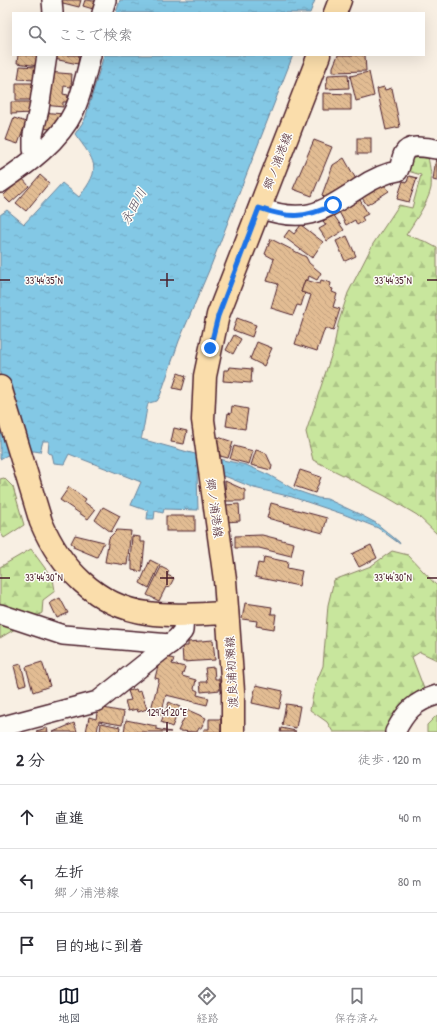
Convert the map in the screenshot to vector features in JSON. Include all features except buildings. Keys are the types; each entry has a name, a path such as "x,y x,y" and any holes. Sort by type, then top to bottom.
{"main road":[{"path":"335,12 340,0"},
{"name":"郷ノ浦港線","path":"227,613 225,580 203,420 203,398 210,348 218,316 318,56"},
{"path":"0,388 50,543 63,563 85,586 109,601 127,608 147,613 184,615 227,613"},
{"name":"渡良浦初瀬線","path":"227,613 233,691 233,732"}],"street":[{"path":"52,0 53,12"},
{"path":"102,12 106,0"},
{"path":"38,153 33,148 33,135 39,109 47,56"},
{"path":"0,183 38,153 56,136 74,110 91,56"},
{"path":"259,208 280,215 303,216 314,213 333,205 381,176 398,171 404,152 408,148 416,147 437,149"},
{"path":"0,614 63,635 170,644"},
{"path":"0,727 98,701 170,644 183,631 184,615"},
{"path":"395,732 403,715 410,709 437,695"}],"green space":[{"path":"415,156 428,157 431,188 424,206 406,235 424,241 437,248 437,534 417,515 385,496 313,460 306,432 334,347 338,324 348,293 373,244 399,205 412,208 421,175 408,171 409,160"},
{"path":"4,478 13,487 24,525 4,538 0,532 0,479"},
{"path":"31,549 53,579 55,591 43,600 42,613 0,638 0,567"},
{"path":"392,551 408,555 437,586 437,660 420,652 412,657 426,694 411,700 397,711 388,732 333,732 327,722 310,710 315,685 323,666 328,605 334,580 371,566"},
{"path":"437,715 437,732 427,732 427,725"}],"water":[{"path":"120,0 315,0 310,12 116,12"},
{"name":"永田川","path":"104,56 293,56 210,268 179,341 160,396 157,401 148,404 141,439 195,454 246,465 269,475 295,490 318,498 327,499 357,513 376,523 400,544 378,528 343,514 292,497 254,488 227,477 197,472 198,510 164,509 163,513 155,511 154,519 147,519 148,511 131,505 141,482 69,454 64,464 54,463 52,454 48,453 49,441 43,441 40,452 19,452 0,459 0,215 7,210 24,224 62,183 79,197 87,187 94,171 94,165 91,158 75,134 85,119"}],"route":[{"path":"210,348 218,316 259,208 280,215 303,216 333,205"}]}
